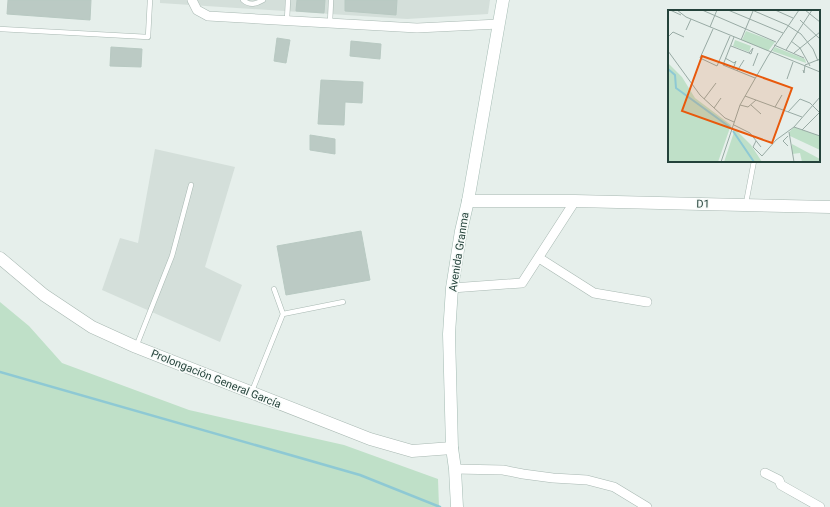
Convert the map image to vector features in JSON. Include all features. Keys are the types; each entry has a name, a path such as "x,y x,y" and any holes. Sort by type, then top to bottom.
{"street":[{"path":"192,0 197,10 208,16 417,28 499,24"},
{"name":"Avenida Granma","path":"457,503 452,448 449,334 452,288 503,0"},
{"name":"D1","path":"468,201 575,201 830,207"},
{"path":"452,288 522,283 575,201"},
{"name":"Prolongación General García","path":"0,258 44,295 92,326 136,347 370,439 412,451 452,448"},
{"path":"539,258 594,294 647,302"},
{"path":"455,469 503,470 553,478 587,480 614,487 647,507"},
{"path":"765,473 779,480 781,484 820,507"}],"lane":[{"path":"0,29 148,37 150,0"},
{"path":"243,0 250,4 256,4 263,0"},
{"path":"287,20 288,0"},
{"path":"330,22 331,0"},
{"path":"746,205 754,162"},
{"path":"136,347 172,256 191,185"},
{"path":"251,393 283,314 274,288"},
{"path":"283,314 344,302"}],"shaded area":[{"path":"160,0 490,0 488,14 407,19 160,3"},
{"path":"155,149 235,167 205,267 242,285 220,342 102,290 120,238 138,243"}],"green space":[{"path":"0,302 29,326 62,363 189,410 344,445 438,479 439,507 0,507"}],"building":[{"path":"8,0 91,0 90,20 7,14"},
{"path":"297,0 325,0 324,13 296,11"},
{"path":"345,0 397,0 396,15 345,11"},
{"path":"277,38 290,40 286,63 274,61"},
{"path":"351,41 381,44 380,59 350,56"},
{"path":"111,47 142,49 141,67 110,66"},
{"path":"321,80 363,82 362,103 345,102 344,125 318,124"},
{"path":"310,135 335,139 335,154 310,150"},
{"path":"361,231 370,280 286,295 277,246"}],"waterway":[{"path":"0,372 360,475 440,507"}]}
